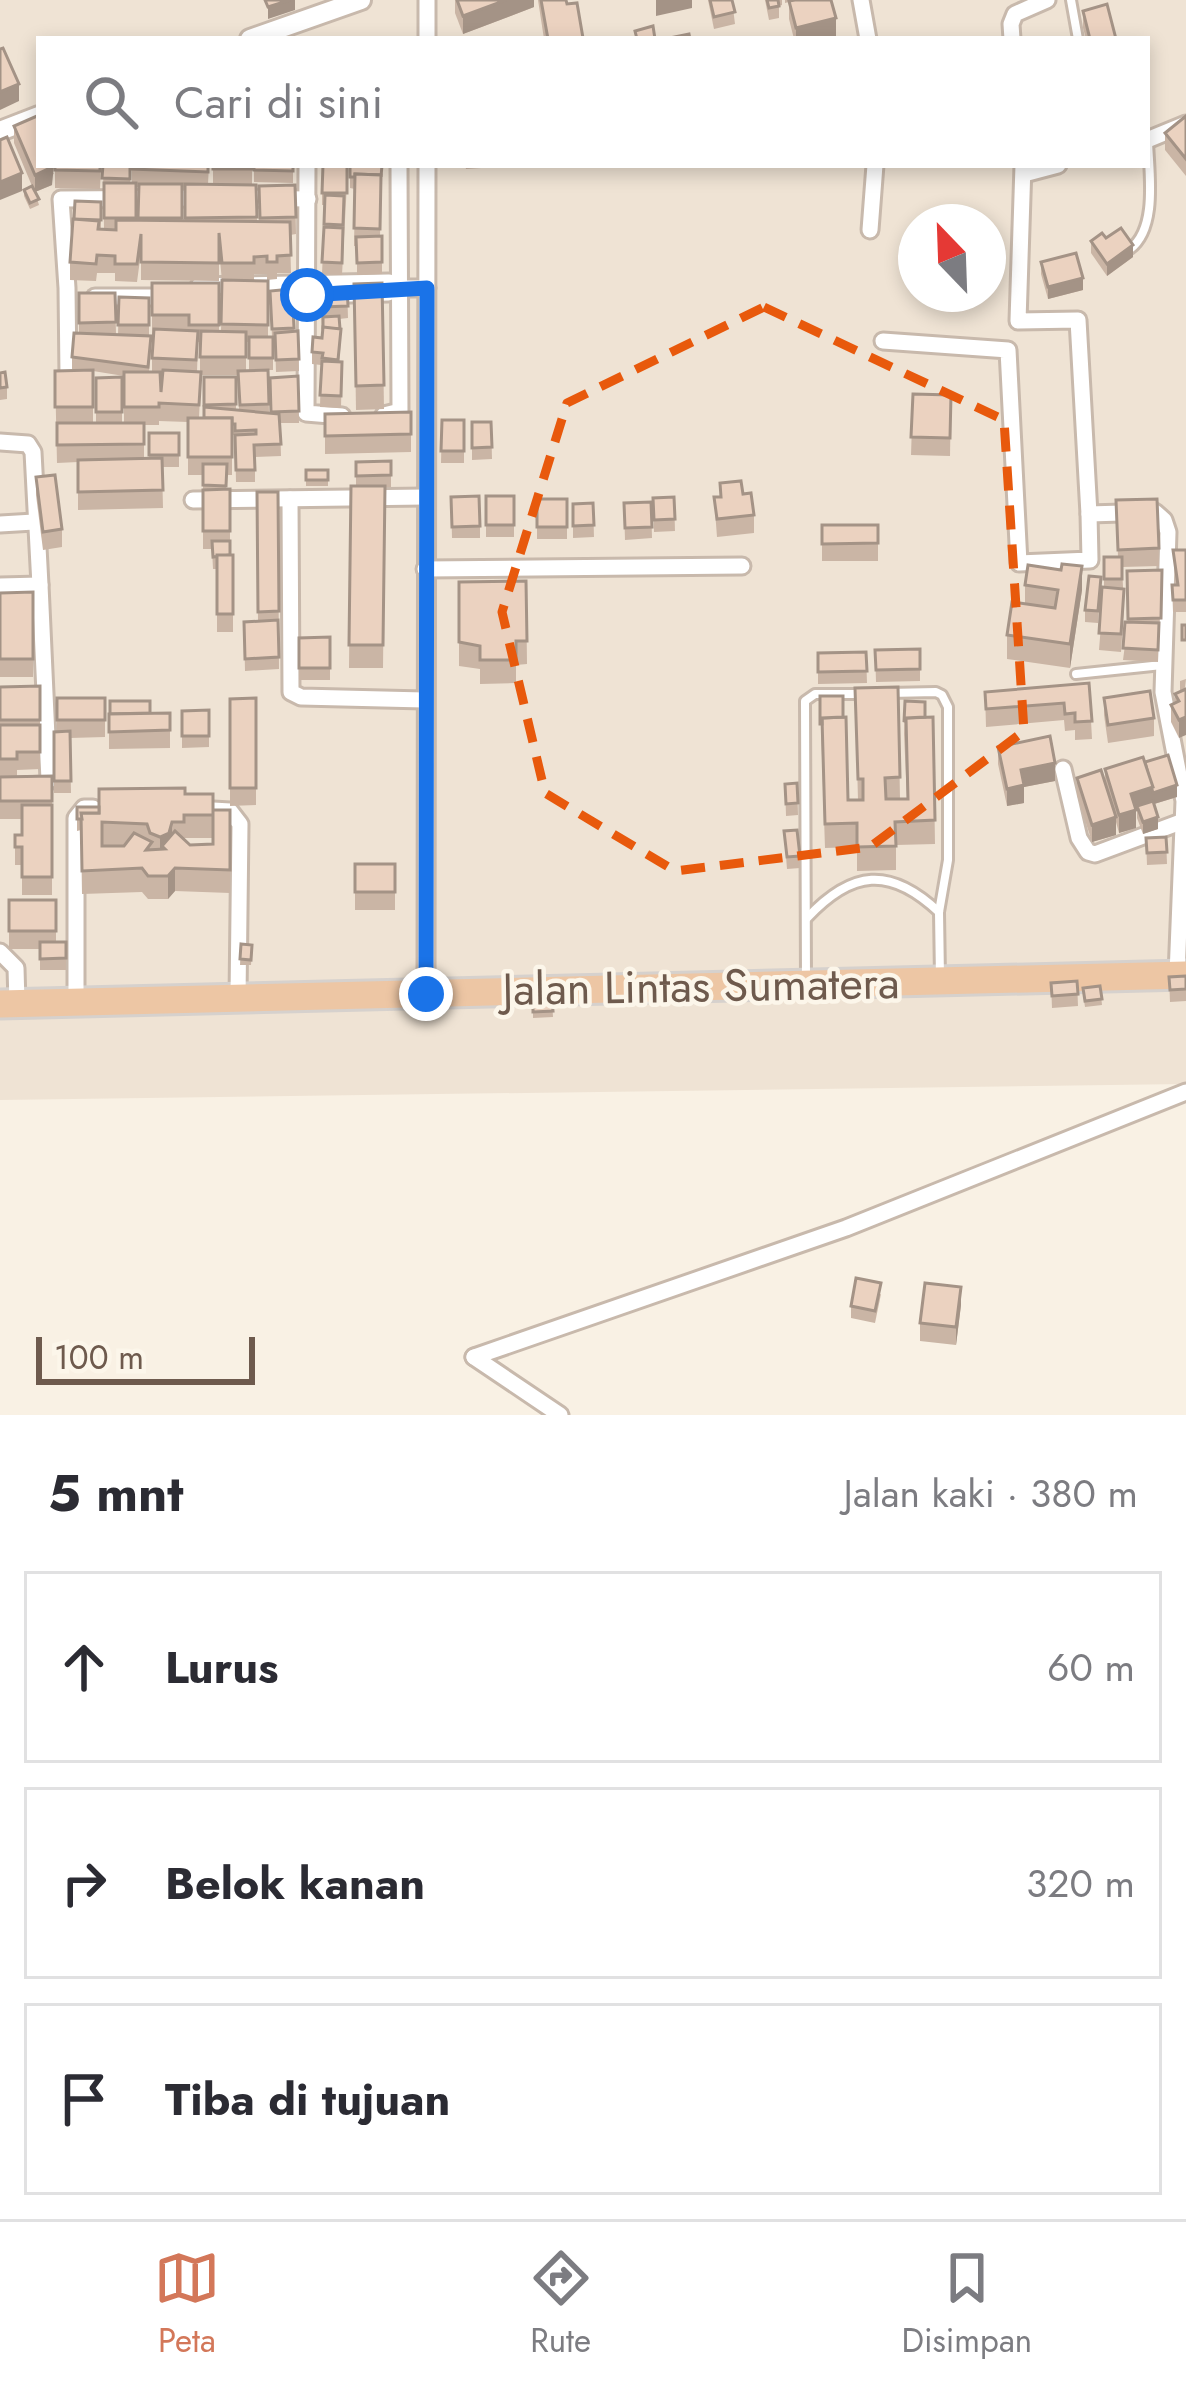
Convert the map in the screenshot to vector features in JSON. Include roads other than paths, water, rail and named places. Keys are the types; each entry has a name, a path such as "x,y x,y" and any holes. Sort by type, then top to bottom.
{"highway":[{"name":"Jalan Lintas Sumatera","path":"9,1004 1182,975"}],"street":[{"path":"259,36 361,0"},
{"path":"427,0 427,36"},
{"path":"861,0 867,36"},
{"path":"1012,36 1015,14 1047,0"},
{"path":"0,131 36,117"},
{"path":"1150,139 1186,124"},
{"path":"307,168 306,410 310,416 399,413 400,168"},
{"path":"426,994 427,168"},
{"path":"870,230 875,168"},
{"path":"1018,321 1024,170"},
{"path":"97,385 74,385 68,380 68,293 60,203 67,196 308,199"},
{"path":"68,293 388,293 398,288 427,288"},
{"path":"1078,320 1090,560 1019,563 1008,350 1010,322 1078,320"},
{"path":"883,341 1008,350"},
{"path":"284,384 307,384"},
{"path":"0,442 28,443 33,452 49,780 44,785 0,787"},
{"path":"194,500 425,497"},
{"path":"290,499 291,692 301,697 424,700"},
{"path":"1089,514 1155,512 1165,520 1168,532 1164,710 1184,801 1182,975"},
{"path":"0,524 34,522"},
{"path":"424,568 742,566"},
{"path":"0,586 40,585"},
{"path":"22,691 45,691"},
{"path":"1064,769 1079,838 1088,852 1095,854 1184,820"},
{"path":"76,1003 76,818 84,808 105,808"},
{"path":"189,810 230,811 240,824 238,998"},
{"path":"0,952 16,968 9,1004"},
{"path":"560,1415 474,1357 847,1228 1186,1092"}],"lane":[{"path":"1071,0 1077,36"},
{"path":"1130,248 1144,234 1148,168"},
{"path":"1076,674 1164,665"},
{"path":"806,982 805,700 815,694 936,692 946,700 948,860 939,912 940,980"},
{"path":"806,919 838,889 874,878 915,891 939,912"}]}
